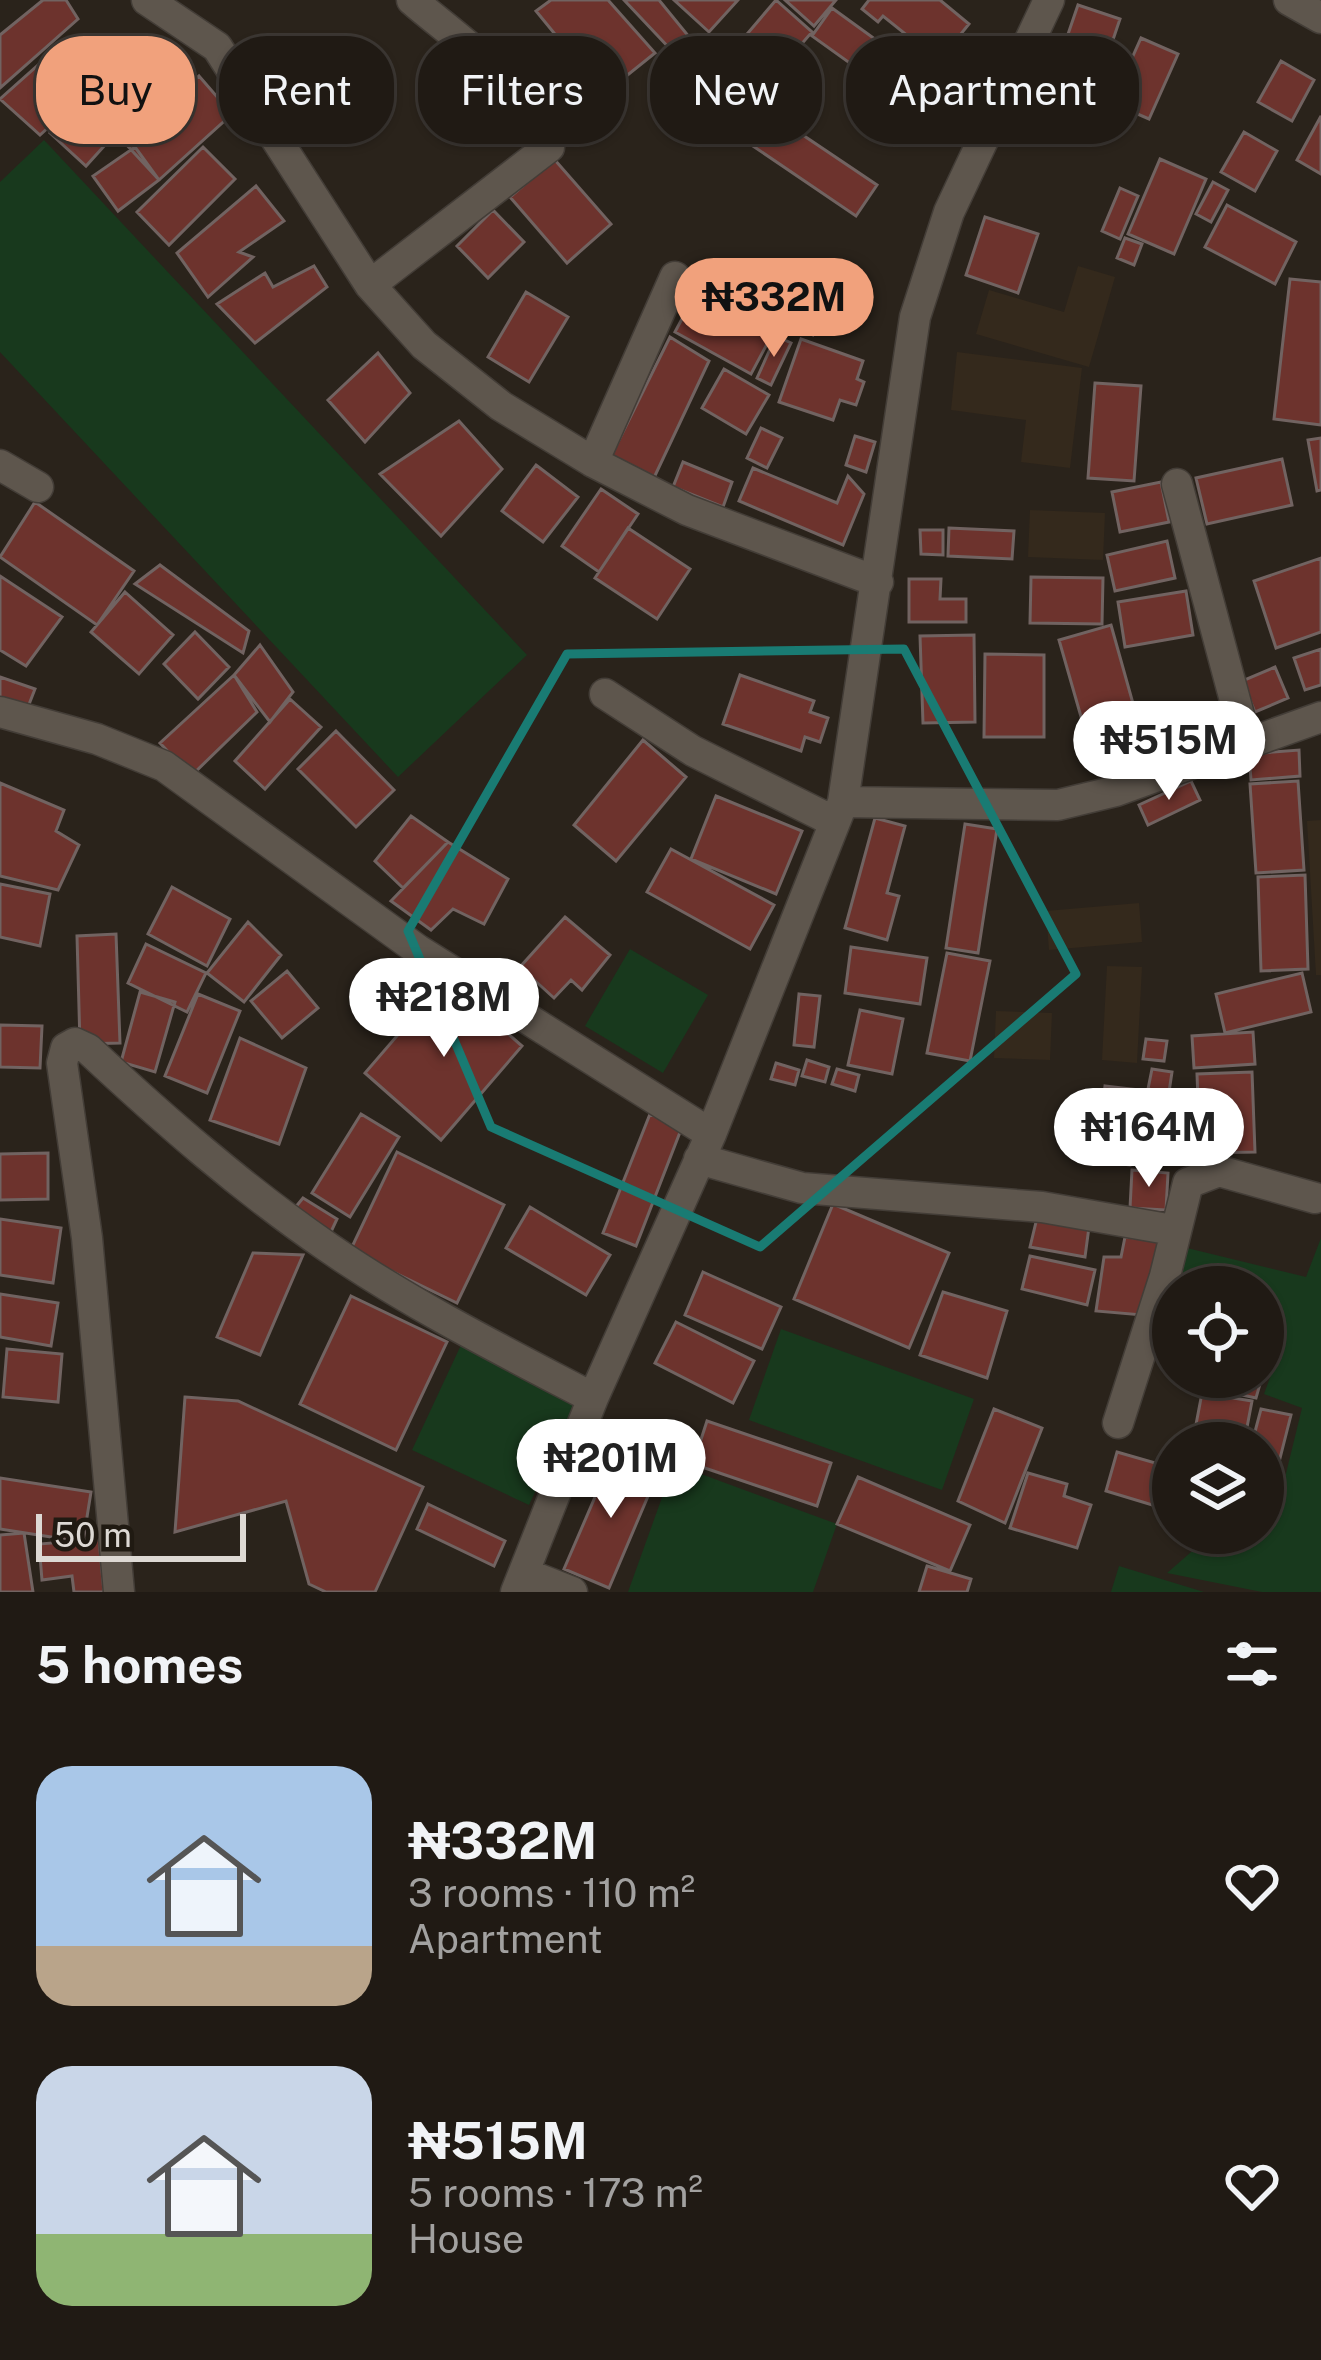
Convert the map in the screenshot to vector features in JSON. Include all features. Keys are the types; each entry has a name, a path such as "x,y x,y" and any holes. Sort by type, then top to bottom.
{"street":[{"path":"147,0 217,47 370,285 424,345 501,406 593,462 687,510 878,582"},
{"path":"370,285 549,147 547,131 533,108 412,0"},
{"path":"572,1592 520,1583 593,1398 705,1146 839,812 878,582 915,317 949,212 1048,0"},
{"path":"1289,0 1321,18"},
{"path":"593,462 675,277"},
{"path":"0,465 38,487"},
{"path":"1177,484 1247,745"},
{"path":"604,694 693,751 839,812 1058,805 1116,791 1321,717"},
{"path":"0,712 97,739 164,766 418,950 705,1146 802,1188 1042,1207 1173,1230"},
{"path":"119,1592 87,1238 62,1063 66,1048 75,1043 88,1048 206,1156 330,1249 465,1331 593,1398"},
{"path":"1118,1423 1165,1276 1188,1184 1201,1174 1219,1172 1315,1198"}],"highlighted area":[{"path":"904,649 1076,974 760,1247 491,1127 408,931 567,654"}],"shaded area":[{"path":"1078,266 1115,277 1089,367 976,334 989,290 1064,312"},
{"path":"957,352 1082,368 1070,468 1021,462 1026,420 951,410"},
{"path":"1030,510 1105,513 1103,560 1028,557"},
{"path":"1321,820 1321,975 1316,975 1307,821"},
{"path":"1139,903 1142,942 1049,950 1046,911"},
{"path":"1107,966 1142,967 1137,1063 1102,1060"},
{"path":"996,1011 1052,1013 1050,1060 994,1058"}],"green space":[{"path":"40,144 48,144 527,655 398,777 0,352 0,182"},
{"path":"630,949 708,995 663,1073 585,1026"},
{"path":"1321,1238 1321,1592 1262,1592 1167,1573 1189,1554 1284,1554 1284,1482 1302,1408 1275,1398 1284,1398 1284,1272 1306,1277"},
{"path":"1187,1248 1261,1266 1182,1266"},
{"path":"781,1329 974,1399 942,1490 749,1420"},
{"path":"461,1345 578,1400 529,1505 412,1450"},
{"path":"674,1464 837,1524 813,1592 628,1592"},
{"path":"1119,1566 1204,1592 1111,1592"}],"building":[{"path":"43,0 66,0 78,19 59,36 36,36 36,56 0,88 0,35"},
{"path":"551,0 608,0 650,47 650,57 626,76 626,36 556,36 536,11"},
{"path":"624,0 659,0 688,36 658,36"},
{"path":"674,0 738,0 709,32"},
{"path":"776,0 812,32 809,36 745,36"},
{"path":"785,0 836,0 814,26"},
{"path":"869,0 940,0 969,24 959,36 908,36 883,16 878,22 862,9"},
{"path":"1078,5 1120,19 1114,36 1067,36"},
{"path":"832,8 871,36 846,36 846,60 822,43 822,36 812,36"},
{"path":"1141,38 1178,54 1149,119 1139,115"},
{"path":"1281,61 1314,80 1292,121 1258,102"},
{"path":"36,67 36,131 0,99"},
{"path":"199,76 219,99 219,126 159,180 126,144 195,144 195,80"},
{"path":"1321,116 1321,174 1297,160"},
{"path":"1244,132 1277,151 1255,191 1221,172"},
{"path":"62,144 106,144 86,166"},
{"path":"816,144 877,185 856,216 753,146"},
{"path":"135,147 159,180 118,211 93,176"},
{"path":"203,147 235,179 169,245 137,212"},
{"path":"554,159 611,224 567,263 510,197"},
{"path":"1160,159 1206,179 1174,254 1128,234"},
{"path":"1213,182 1228,190 1211,222 1196,214"},
{"path":"256,186 284,221 239,252 253,257 208,297 177,253"},
{"path":"1120,188 1138,196 1120,239 1102,231"},
{"path":"1227,205 1296,242 1275,284 1205,247"},
{"path":"493,210 524,242 488,278 457,246"},
{"path":"985,217 1038,234 1018,293 966,275"},
{"path":"1125,238 1142,244 1134,265 1117,258"},
{"path":"314,266 327,287 255,343 217,304 265,273 273,287"},
{"path":"1290,279 1321,282 1321,425 1274,419"},
{"path":"699,287 775,329 751,374 675,332"},
{"path":"526,292 568,317 529,382 488,357"},
{"path":"817,297 829,303 813,335 800,329"},
{"path":"776,336 791,343 771,385 757,378"},
{"path":"670,337 709,361 652,482 611,456"},
{"path":"801,339 863,361 857,379 864,382 856,405 840,400 833,420 779,402"},
{"path":"378,353 410,393 365,442 328,400"},
{"path":"724,369 769,395 746,434 702,408"},
{"path":"1095,383 1141,386 1134,481 1088,478"},
{"path":"459,421 502,469 441,536 380,474"},
{"path":"761,428 782,438 767,468 747,458"},
{"path":"855,436 875,442 866,472 846,465"},
{"path":"1321,438 1321,490 1317,491 1308,440"},
{"path":"1282,459 1292,505 1207,524 1196,478"},
{"path":"683,462 732,482 723,507 673,487"},
{"path":"536,465 578,497 543,542 502,511"},
{"path":"753,468 837,503 848,476 864,494 843,545 739,501"},
{"path":"1161,482 1169,522 1120,532 1112,492"},
{"path":"601,489 638,514 599,572 562,546"},
{"path":"35,502 134,571 97,625 0,557"},
{"path":"628,528 690,569 657,619 595,578"},
{"path":"949,528 1014,531 1012,559 948,556"},
{"path":"920,530 943,530 943,555 921,554"},
{"path":"1167,541 1175,578 1115,591 1107,555"},
{"path":"1321,558 1321,632 1276,648 1254,581"},
{"path":"160,565 249,631 243,653 135,584"},
{"path":"0,576 62,617 26,666 0,650"},
{"path":"1031,577 1103,578 1102,624 1030,623"},
{"path":"909,579 941,579 940,599 966,599 966,622 909,622"},
{"path":"1186,591 1193,635 1125,647 1118,602"},
{"path":"125,592 173,635 139,674 91,632"},
{"path":"1111,625 1141,732 1090,748 1059,640"},
{"path":"195,632 229,667 198,699 164,664"},
{"path":"974,635 975,722 923,723 920,636"},
{"path":"260,645 293,692 270,722 234,675"},
{"path":"1321,649 1321,685 1305,690 1294,658"},
{"path":"985,654 1044,655 1044,737 984,737"},
{"path":"1275,667 1288,698 1255,712 1242,681"},
{"path":"234,675 257,712 191,776 160,743"},
{"path":"740,675 814,701 810,712 828,718 820,742 805,737 801,751 723,724"},
{"path":"0,677 35,689 26,712 0,702"},
{"path":"290,699 321,727 265,789 235,761"},
{"path":"336,731 394,790 356,827 298,769"},
{"path":"643,740 686,777 616,861 574,825"},
{"path":"1299,750 1300,776 1251,780 1249,754"},
{"path":"1191,781 1200,800 1148,825 1139,805"},
{"path":"1298,781 1304,870 1256,873 1250,784"},
{"path":"0,783 64,810 56,831 79,845 58,890 0,876"},
{"path":"716,796 802,831 776,894 691,859"},
{"path":"411,816 448,842 403,888 375,861"},
{"path":"875,818 905,826 887,893 899,896 887,940 845,928"},
{"path":"965,824 997,829 978,953 946,948"},
{"path":"448,842 508,879 484,924 453,909 431,930 391,901"},
{"path":"671,849 774,905 750,949 647,892"},
{"path":"1305,875 1308,969 1261,971 1258,877"},
{"path":"0,884 50,894 40,946 0,937"},
{"path":"172,887 230,919 207,966 148,934"},
{"path":"565,917 610,955 582,990 571,980 554,998 520,967"},
{"path":"248,922 281,955 244,1002 207,973"},
{"path":"116,934 120,1043 80,1044 77,936"},
{"path":"146,944 206,973 187,1012 128,983"},
{"path":"851,947 927,958 920,1004 845,993"},
{"path":"947,953 990,961 970,1061 927,1053"},
{"path":"287,971 318,1008 282,1038 251,1001"},
{"path":"1302,973 1311,1012 1225,1033 1216,994"},
{"path":"446,979 522,1046 441,1140 365,1073"},
{"path":"140,992 175,1002 155,1072 121,1062"},
{"path":"198,994 240,1011 207,1093 165,1076"},
{"path":"799,994 820,996 814,1047 794,1045"},
{"path":"860,1010 903,1019 892,1074 848,1065"},
{"path":"0,1025 42,1026 40,1068 0,1067"},
{"path":"1253,1032 1255,1064 1194,1068 1192,1036"},
{"path":"240,1038 306,1068 279,1144 210,1120"},
{"path":"1146,1039 1167,1041 1164,1061 1143,1059"},
{"path":"807,1060 829,1067 825,1082 802,1076"},
{"path":"776,1063 799,1070 795,1085 771,1079"},
{"path":"837,1069 859,1075 855,1091 832,1084"},
{"path":"1152,1069 1172,1072 1169,1092 1148,1089"},
{"path":"1252,1072 1255,1152 1200,1153 1197,1074"},
{"path":"1105,1086 1140,1090 1130,1165 1095,1160"},
{"path":"1144,1097 1165,1099 1162,1119 1142,1117"},
{"path":"1171,1097 1191,1100 1189,1120 1168,1117"},
{"path":"361,1114 399,1137 350,1217 312,1193"},
{"path":"650,1114 682,1127 636,1246 603,1233"},
{"path":"397,1152 504,1205 457,1303 350,1251"},
{"path":"48,1153 48,1199 0,1200 0,1154"},
{"path":"1132,1170 1168,1173 1166,1210 1130,1208"},
{"path":"303,1198 337,1219 330,1234 294,1209"},
{"path":"833,1204 949,1253 909,1348 794,1299"},
{"path":"530,1207 610,1255 586,1295 506,1248"},
{"path":"1037,1218 1089,1227 1085,1257 1030,1247"},
{"path":"0,1219 61,1228 53,1283 0,1275"},
{"path":"1125,1237 1159,1240 1142,1315 1096,1311 1104,1257 1121,1257"},
{"path":"253,1253 303,1255 260,1355 217,1337"},
{"path":"1030,1256 1095,1270 1087,1305 1022,1289"},
{"path":"703,1272 781,1307 762,1349 685,1315"},
{"path":"943,1292 1007,1311 987,1378 920,1355"},
{"path":"0,1294 58,1303 51,1346 0,1337"},
{"path":"351,1296 447,1342 396,1450 300,1404"},
{"path":"676,1322 754,1361 733,1403 655,1363"},
{"path":"7,1349 62,1354 58,1402 3,1397"},
{"path":"185,1397 238,1401 423,1487 375,1592 326,1592 309,1584 286,1501 175,1532"},
{"path":"1201,1398 1252,1401 1248,1422 1196,1422"},
{"path":"994,1409 1042,1428 1005,1523 958,1501"},
{"path":"1261,1409 1291,1415 1284,1442 1284,1422 1258,1422"},
{"path":"707,1421 831,1463 817,1506 693,1464"},
{"path":"1117,1452 1152,1462 1152,1505 1106,1491"},
{"path":"611,1460 660,1468 609,1588 564,1569"},
{"path":"1028,1473 1067,1484 1064,1496 1091,1505 1077,1548 1010,1528"},
{"path":"858,1477 970,1525 950,1571 837,1524"},
{"path":"0,1478 91,1492 83,1542 0,1529"},
{"path":"428,1504 505,1541 494,1566 417,1529"},
{"path":"24,1533 33,1592 0,1592 0,1535"},
{"path":"99,1539 104,1592 74,1592 72,1576 42,1580 39,1544"},
{"path":"927,1566 971,1579 967,1592 919,1592"}]}
